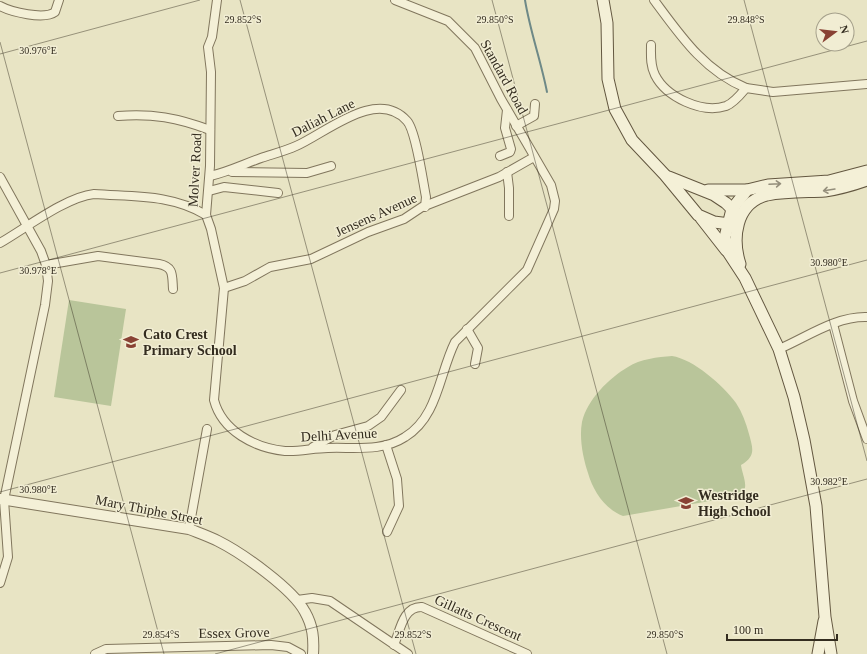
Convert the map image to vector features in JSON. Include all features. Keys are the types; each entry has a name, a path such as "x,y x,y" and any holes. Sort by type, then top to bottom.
{"main road":[{"path":"603,0 606,23 608,79 615,109 632,140 665,175 698,215 728,252 745,278"},
{"path":"699,189 747,190 768,185 829,181 867,171"},
{"path":"665,175 720,199 732,209 735,222 736,251 745,278 779,349 804,440 816,506 825,617 831,654"},
{"path":"728,252 725,237 735,222 750,205 765,196 827,190 867,180"},
{"path":"732,209 747,190"},
{"path":"698,215 708,220 735,222"},
{"path":"818,654 825,617"}],"street":[{"path":"0,6 8,10 24,14 53,14 57,10 59,0"},
{"name":"Molver Road","path":"216,410 214,388 224,288 211,229 206,215 210,176 211,72 208,47 212,37 217,0"},
{"name":"Standard Road","path":"395,0 442,18 455,27 467,39 481,59 507,110 551,185 555,201"},
{"path":"654,0 686,42 708,65 731,82 746,88 773,92 867,84"},
{"path":"651,44 653,69 659,81 679,97 695,106 705,108 727,106 746,88"},
{"path":"516,126 534,116 535,104"},
{"name":"Daliah Lane","path":"210,176 227,172 239,166 295,146 347,118 365,111 385,109 394,110 408,122 414,140 426,197 425,207"},
{"path":"500,156 510,152 511,149 505,128 507,110"},
{"path":"118,116 155,115 210,130"},
{"name":"Jensens Avenue","path":"224,288 245,281 270,267 311,259 368,232 404,218 425,207 499,177 534,157"},
{"path":"227,172 311,173 331,166"},
{"path":"507,172 509,188 509,216"},
{"path":"0,177 28,227 46,265 48,281 45,305 2,499 8,557 0,583"},
{"path":"209,191 224,187 278,193"},
{"path":"0,243 77,198 94,194 167,199 183,203 206,215"},
{"name":"Delhi Avenue","path":"216,410 227,426 253,442 269,448 286,451 312,448 374,448 405,437 428,414 455,342 527,270 552,215 555,201"},
{"path":"46,265 98,256 163,265 168,267 171,271 173,289"},
{"path":"779,349 833,324 846,320 867,317"},
{"path":"833,324 852,401 867,438"},
{"path":"467,329 476,342 478,348 475,364"},
{"path":"312,448 335,435 368,426 379,418 401,390"},
{"path":"189,529 207,429"},
{"path":"386,445 397,479 399,506 387,532"},
{"name":"Mary Thiphe Street","path":"2,499 189,529 206,535 228,546 273,579 297,600 311,625 314,638 313,654"},
{"path":"297,600 312,598 330,602 408,654"},
{"name":"Gillatts Crescent","path":"394,645 407,614 414,608 422,607 527,654"},
{"name":"Essex Grove","path":"95,654 106,649 271,645 288,647 301,654"}],"green space":[{"path":"69,300 126,309 111,406 54,397"},
{"path":"672,356 680,358 698,367 716,381 736,403 740,410 747,426 752,448 751,455 746,462 741,465 745,482 745,490 739,496 623,516 605,504 590,480 581,441 582,422 594,398 606,383 614,377 633,364 644,360"}],"waterway":[{"path":"525,0 547,92"}],"place":[{"name":"Cato Crest Primary School","path":"131,342"},
{"name":"Westridge High School","path":"686,503"}]}
